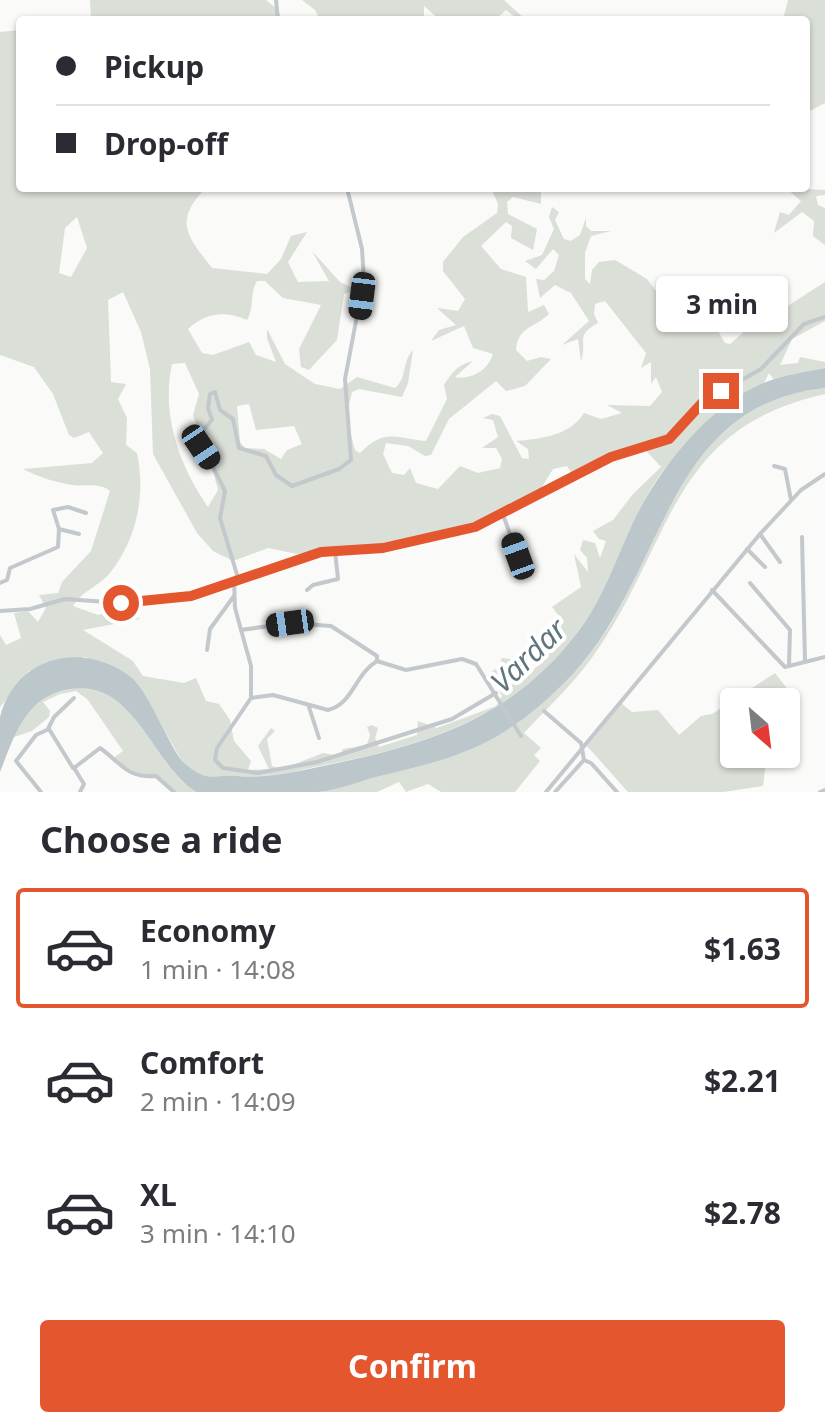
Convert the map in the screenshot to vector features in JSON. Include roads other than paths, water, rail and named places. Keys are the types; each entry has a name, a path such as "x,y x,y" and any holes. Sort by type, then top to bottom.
{"street":[{"path":"348,192 362,249 364,279 345,379 351,460 339,469 302,484 292,486 285,483 266,456 239,448 233,419 220,410 215,392 210,394 208,408 212,420 200,434 200,441 225,491 220,518 236,579 234,596 251,666 251,698 217,748 215,760 223,768 258,773 317,762 452,719 497,695"},
{"path":"0,611 30,609 65,599 121,603 178,598 302,557 392,546 468,529 611,457 669,439 703,402 761,369 804,324 825,317"},
{"path":"774,466 785,469 791,500"},
{"path":"546,792 760,534 791,500 825,474"},
{"path":"0,583 7,580 10,568 58,547 55,508 68,507 86,513"},
{"path":"502,512 518,556"},
{"path":"59,529 79,534"},
{"path":"760,534 780,562"},
{"path":"802,537 805,661"},
{"path":"747,549 765,567"},
{"path":"307,590 313,585 338,579 335,551"},
{"path":"750,583 790,630 787,666"},
{"path":"712,590 787,666"},
{"path":"207,650 210,629 234,596"},
{"path":"241,630 290,623 331,626 375,655 377,661"},
{"path":"787,666 825,657"},
{"path":"377,661 406,670 466,660 480,667 521,736"},
{"path":"251,698 273,695 328,710 341,706 364,672 377,661"},
{"path":"41,792 17,763 18,756 36,735 48,729 54,717 74,698"},
{"path":"309,707 319,738"},
{"path":"544,711 584,747 584,760 555,792"},
{"path":"48,729 84,785 80,792"},
{"path":"74,768 100,748 126,771 141,777 156,776 174,792"},
{"path":"584,760 591,763 617,792"}],"water label":[{"name":"Vardar","path":"529,656"}]}
